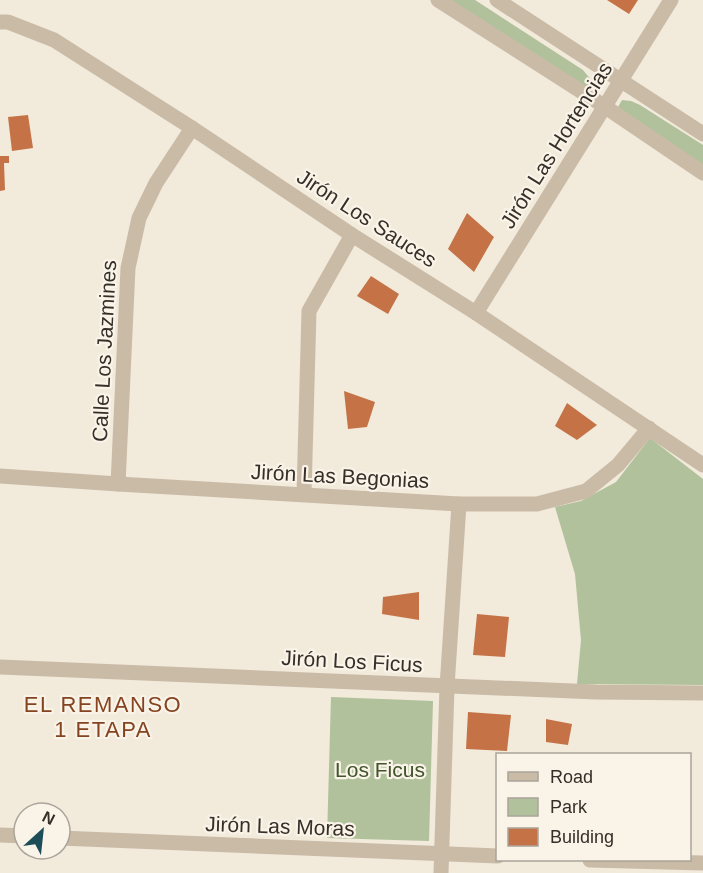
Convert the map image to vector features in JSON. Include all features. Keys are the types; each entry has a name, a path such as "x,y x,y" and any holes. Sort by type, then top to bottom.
{"street":[{"path":"438,0 604,106 703,173"},
{"path":"497,0 703,134"},
{"name":"Jirón Las Hortencias","path":"476,313 671,0"},
{"name":"Jirón Los Sauces","path":"0,22 8,22 54,40 192,128 352,235 476,313 703,465"},
{"name":"Calle Los Jazmines","path":"118,484 128,267 138,218 156,183 192,128"},
{"path":"304,494 309,311 352,235"},
{"name":"Jirón Las Begonias","path":"0,476 459,504 537,504 586,491 618,465 649,428"},
{"path":"441,873 447,687 459,504"},
{"name":"Jirón Los Ficus","path":"0,667 447,687 703,693"},
{"name":"Jirón Las Moras","path":"72,839 496,856"},
{"path":"628,861 703,863"}],"green space":[{"path":"450,0 475,0 583,70 596,86 592,89 582,85"},
{"path":"622,100 640,105 703,145 703,166 618,107"},
{"path":"650,438 703,479 703,685 577,684 581,640 575,574 555,507 581,501 616,482"},
{"name":"Los Ficus","path":"331,697 433,701 429,841 327,838"}],"building":[{"path":"607,0 638,0 629,14"},
{"path":"28,115 33,148 12,151 8,117"},
{"path":"0,156 9,156 9,163 4,163 5,190 0,191"},
{"path":"467,213 494,237 474,272 448,249"},
{"path":"371,276 399,294 388,314 357,296"},
{"path":"344,391 375,402 367,427 348,429"},
{"path":"567,403 597,425 577,440 555,426"},
{"path":"419,592 419,620 382,614 383,597"},
{"path":"477,614 509,617 505,657 473,655"},
{"path":"468,712 511,715 507,751 466,749"},
{"path":"546,719 572,724 568,745 546,742"}],"district":[{"name":"EL REMANSO 1 ETAPA","path":"103,716"}]}
